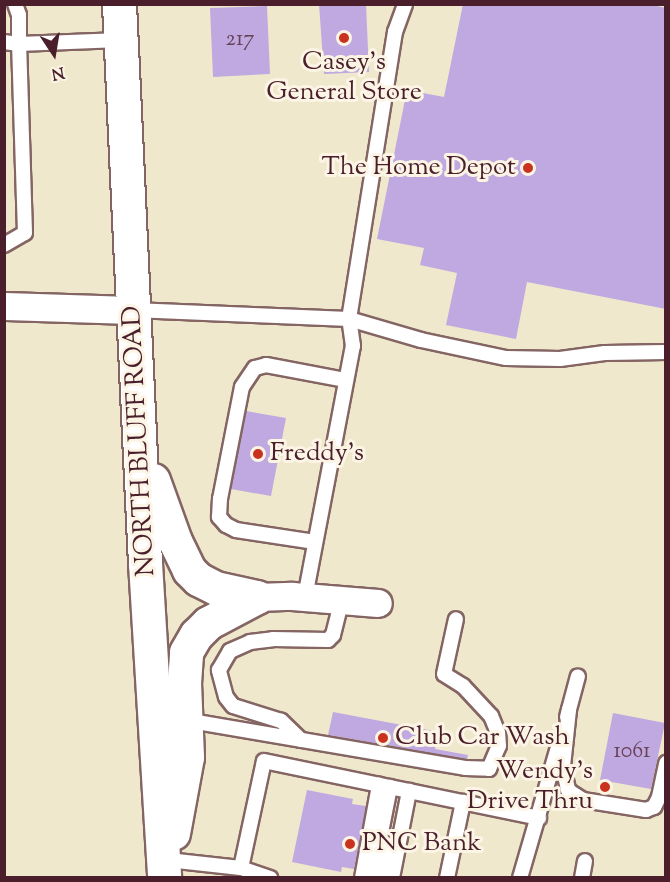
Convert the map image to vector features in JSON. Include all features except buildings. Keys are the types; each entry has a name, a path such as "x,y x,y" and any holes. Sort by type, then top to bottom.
{"main road":[{"name":"NORTH BLUFF ROAD","path":"118,4 145,563 166,871"},
{"path":"141,448 175,541 189,570 198,579 216,588 257,597"},
{"path":"166,871 187,757 184,667 186,652 196,635 222,614 257,597"}],"street":[{"path":"4,306 134,310"},
{"path":"257,597 305,597 378,603"}],"lane":[{"path":"4,245 25,233 12,43 19,15 15,4"},
{"path":"305,597 353,346 349,319 395,32 405,4"},
{"path":"12,43 120,40"},
{"path":"134,310 349,319 421,340 506,358 560,359 605,353 666,352"},
{"path":"315,542 246,533 226,525 218,512 222,487 242,387 255,368 266,365 345,380"},
{"path":"301,740 281,721 233,706 226,697 219,670 230,651 250,642 273,639 327,640 333,635 342,600"},
{"path":"185,720 481,771 489,769 499,746 498,733 491,717 463,686 444,674 456,619"},
{"path":"520,878 578,676"},
{"path":"569,710 563,766 568,790 583,800 646,810 654,807 659,797 666,764"},
{"path":"241,868 264,761 539,818"},
{"path":"362,878 394,788"},
{"path":"372,878 394,788"},
{"path":"382,878 394,788"},
{"path":"392,878 394,788"},
{"path":"447,878 463,802"},
{"path":"582,878 585,861"},
{"path":"166,871 241,868 270,878"}],"place":[{"name":"Casey's General Store","path":"344,38"},
{"name":"The Home Depot","path":"528,168"},
{"name":"Freddy's","path":"258,454"},
{"name":"Club Car Wash","path":"383,738"},
{"name":"Wendy's Drive Thru","path":"605,787"},
{"name":"PNC Bank","path":"350,844"}]}
